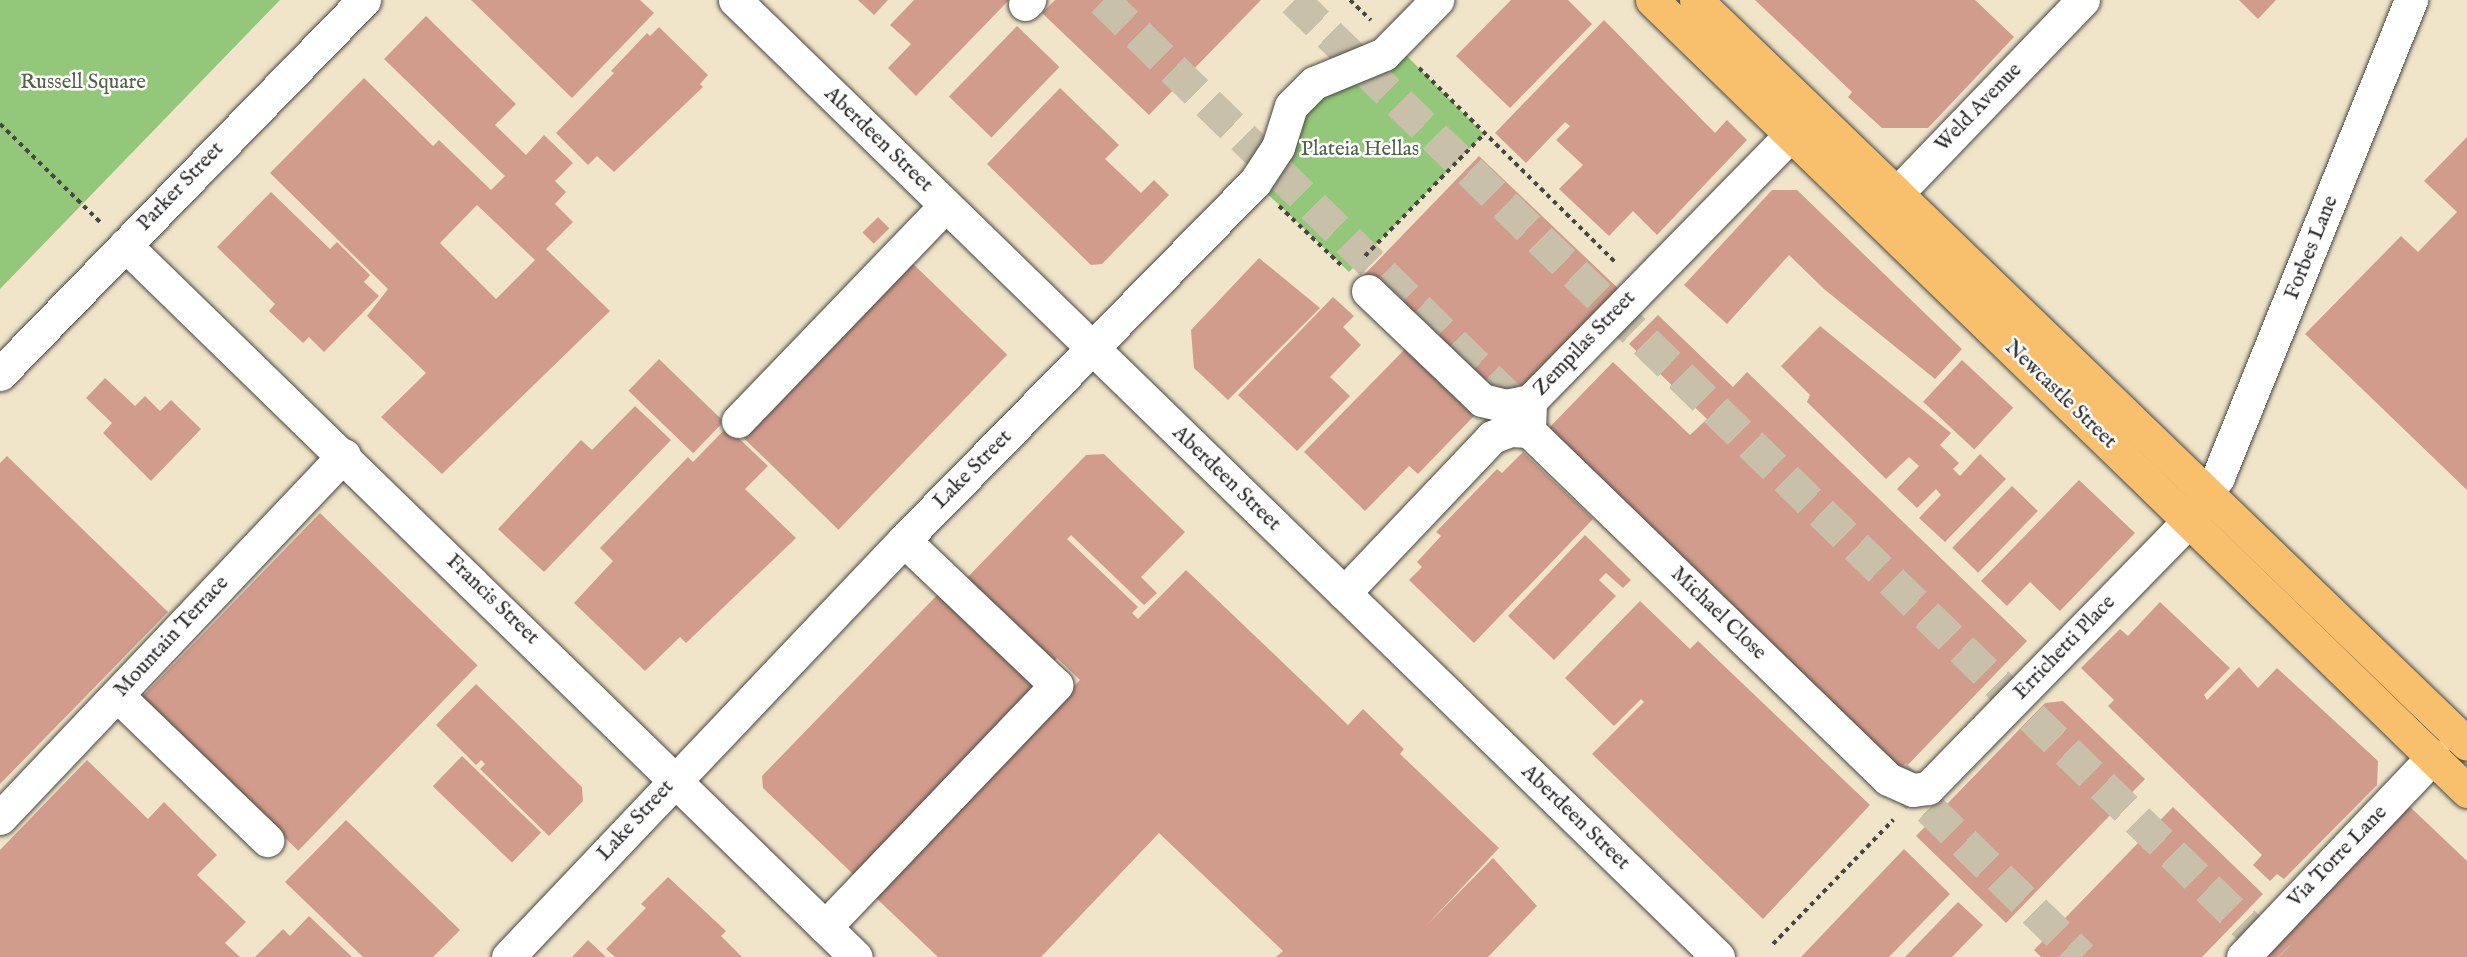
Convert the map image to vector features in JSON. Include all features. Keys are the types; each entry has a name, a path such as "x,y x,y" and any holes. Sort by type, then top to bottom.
{"main road":[{"name":"Newcastle Street","path":"1652,0 1803,122"},
{"name":"Newcastle Street","path":"1696,0 1803,122 1887,204 2206,494 2467,744"},
{"name":"Newcastle Street","path":"1887,204 2189,521 2434,756 2467,791"}],"street":[{"name":"Parker Street","path":"0,374 364,0"},
{"name":"Aberdeen Street","path":"735,0 1718,957"},
{"name":"Lake Street","path":"508,957 904,540 1255,182 1278,147 1291,106 1314,83 1384,54 1396,45 1437,0"},
{"name":"Weld Avenue","path":"1887,204 2083,0"},
{"name":"Forbes Lane","path":"2206,494 2229,457 2411,0"},
{"name":"Zempilas Street","path":"1529,416 1641,287 1803,122"},
{"path":"738,421 945,206"},
{"name":"Francis Street","path":"125,245 344,455 856,957"},
{"path":"1359,281 1482,400 1506,406 1529,416"},
{"path":"1344,593 1492,438 1510,430 1529,416"},
{"name":"Michael Close","path":"1529,416 1888,779 1913,789"},
{"name":"Mountain Terrace","path":"0,818 344,455"},
{"name":"Errichetti Place","path":"1913,789 1928,788 2189,521 2206,494"},
{"path":"825,927 1056,685 904,540"},
{"path":"117,695 267,840"},
{"name":"Via Torre Lane","path":"2243,957 2434,756"}],"path":[{"path":"1350,0 1484,135 1641,287"},
{"path":"0,124 87,209"},
{"path":"1255,182 1359,281 1484,135"},
{"path":"1773,944 1902,810 1913,789"}],"green space":[{"name":"Russell Square","path":"0,0 280,0 0,289"},
{"name":"Plateia Hellas","path":"1396,45 1484,134 1349,272 1255,182 1293,105"}],"building":[{"path":"471,0 640,0 654,13 572,98"},
{"path":"858,0 888,0 874,15"},
{"path":"914,0 1009,0 916,96 888,68 911,44 890,25"},
{"path":"1055,0 1261,0 1149,115 1042,13"},
{"path":"1511,0 1568,0 1592,24 1510,108 1456,56"},
{"path":"1755,0 1975,0 2014,37 1928,128 1882,128 1848,97 1852,92"},
{"path":"2239,0 2276,0 2258,19"},
{"path":"426,16 516,104 495,125 526,155 544,135 573,163 555,181 566,192 555,204 573,222 546,249 610,311 442,474 381,417 426,373 367,316 388,289 270,173 364,78 433,146 439,140 491,190 505,176 384,59","holes":["477,205 535,260 496,299 440,243"]},
{"path":"1604,20 1715,133 1727,120 1747,140 1657,235 1633,211 1609,236 1559,189 1583,165 1556,140 1570,126 1565,122 1526,163 1495,133"},
{"path":"1017,26 1059,67 991,137 949,96"},
{"path":"659,27 708,75 700,84 703,87 614,172 597,156 588,165 556,133 614,73 611,71 647,33 650,36"},
{"path":"1060,88 1119,145 1105,159 1141,193 1154,180 1169,195 1102,264 1091,265 987,164"},
{"path":"2467,137 2467,490 2305,334 2401,236 2418,252 2457,212 2424,181"},
{"path":"1479,156 1624,294 1529,393 1486,392 1364,275"},
{"path":"1772,190 1797,190 1962,349 1935,379 1824,289 1789,255 1727,324 1684,285"},
{"path":"271,192 330,249 337,242 370,275 364,282 379,296 324,352 309,337 303,343 269,311 275,304 217,247"},
{"path":"878,217 889,228 874,244 862,233"},
{"path":"1259,258 1320,308 1228,400 1194,368 1191,330"},
{"path":"908,259 1007,355 838,530 739,434"},
{"path":"1333,297 1354,316 1343,327 1361,345 1330,377 1350,396 1297,451 1238,395"},
{"path":"1658,315 1733,387 1747,372 2027,641 1901,772 1545,432 1613,362 1690,435 1707,419 1629,344"},
{"path":"1820,326 1951,433 1940,445 1959,463 1953,469 1960,476 1980,454 2006,479 1945,542 1919,518 1941,495 1936,489 1917,508 1897,489 1919,466 1909,457 1886,479 1807,402 1810,395 1781,366"},
{"path":"1405,349 1474,416 1418,474 1409,466 1365,511 1304,452"},
{"path":"659,359 724,422 693,453 628,391"},
{"path":"1962,360 2013,408 1974,449 1923,402"},
{"path":"105,378 135,406 145,396 160,411 171,400 201,429 151,481 103,433 112,423 86,398"},
{"path":"635,406 671,440 544,572 498,529 581,440 592,450"},
{"path":"727,427 768,466 745,489 796,538 686,643 680,637 645,671 574,603 613,561 600,548 688,457 693,462"},
{"path":"1523,452 1593,519 1474,643 1409,580 1422,567 1417,562 1441,536 1436,532 1497,469 1502,473"},
{"path":"1104,454 1185,532 1141,577 1157,593 1144,605 1071,535 1067,539 1138,607 1132,613 1138,619 1186,570 1348,725 1363,709 1404,749 1400,754 1499,848 1426,926 1493,858 1537,906 1488,957 1276,957 1283,951 1159,833 1041,957 938,957 873,895 1080,680 1057,658 1049,667 962,583 1086,455"},
{"path":"7,456 168,612 0,784 0,463"},
{"path":"2079,480 2135,533 2060,611 2030,582 2007,606 1981,581"},
{"path":"2012,486 2038,511 1978,573 1952,548"},
{"path":"320,513 478,665 298,851 141,699"},
{"path":"1585,535 1631,580 1623,588 1606,573 1599,580 1616,596 1554,660 1508,616"},
{"path":"943,589 1040,682 854,875 763,788 762,776"},
{"path":"1640,601 1690,649 1698,641 1870,805 1763,919 1592,754 1644,702 1641,699 1614,726 1565,678"},
{"path":"2160,602 2230,668 2204,695 2207,700 2239,667 2258,688 2277,668 2378,761 2377,785 2284,879 2277,874 2270,881 2253,865 2262,855 2108,706 2114,700 2081,668 2120,629 2128,636"},
{"path":"476,684 582,787 583,801 549,836 480,769 485,764 481,760 476,765 436,725"},
{"path":"2063,701 2145,779 2006,923 1916,836 2045,703"},
{"path":"462,756 541,832 512,863 433,786"},
{"path":"87,760 148,819 164,802 217,855 197,875 246,922 225,943 240,957 0,957 0,850"},
{"path":"2407,804 2467,861 2467,957 2259,957"},
{"path":"2173,807 2263,894 2202,957 2041,957 2034,950"},
{"path":"346,820 460,930 433,957 363,957 285,882"},
{"path":"1904,849 1950,894 1889,957 1801,957"},
{"path":"668,877 726,931 721,936 742,957 615,957 606,949 646,908 641,904"},
{"path":"1958,902 1983,925 1952,957 1905,957"},
{"path":"309,916 352,957 255,957 283,929 290,936"},
{"path":"588,940 606,957 572,957"}],"tunnel":[{"path":"1103,0 1531,419"},
{"path":"1294,0 2279,957"},
{"path":"1894,774 2082,957"}]}
